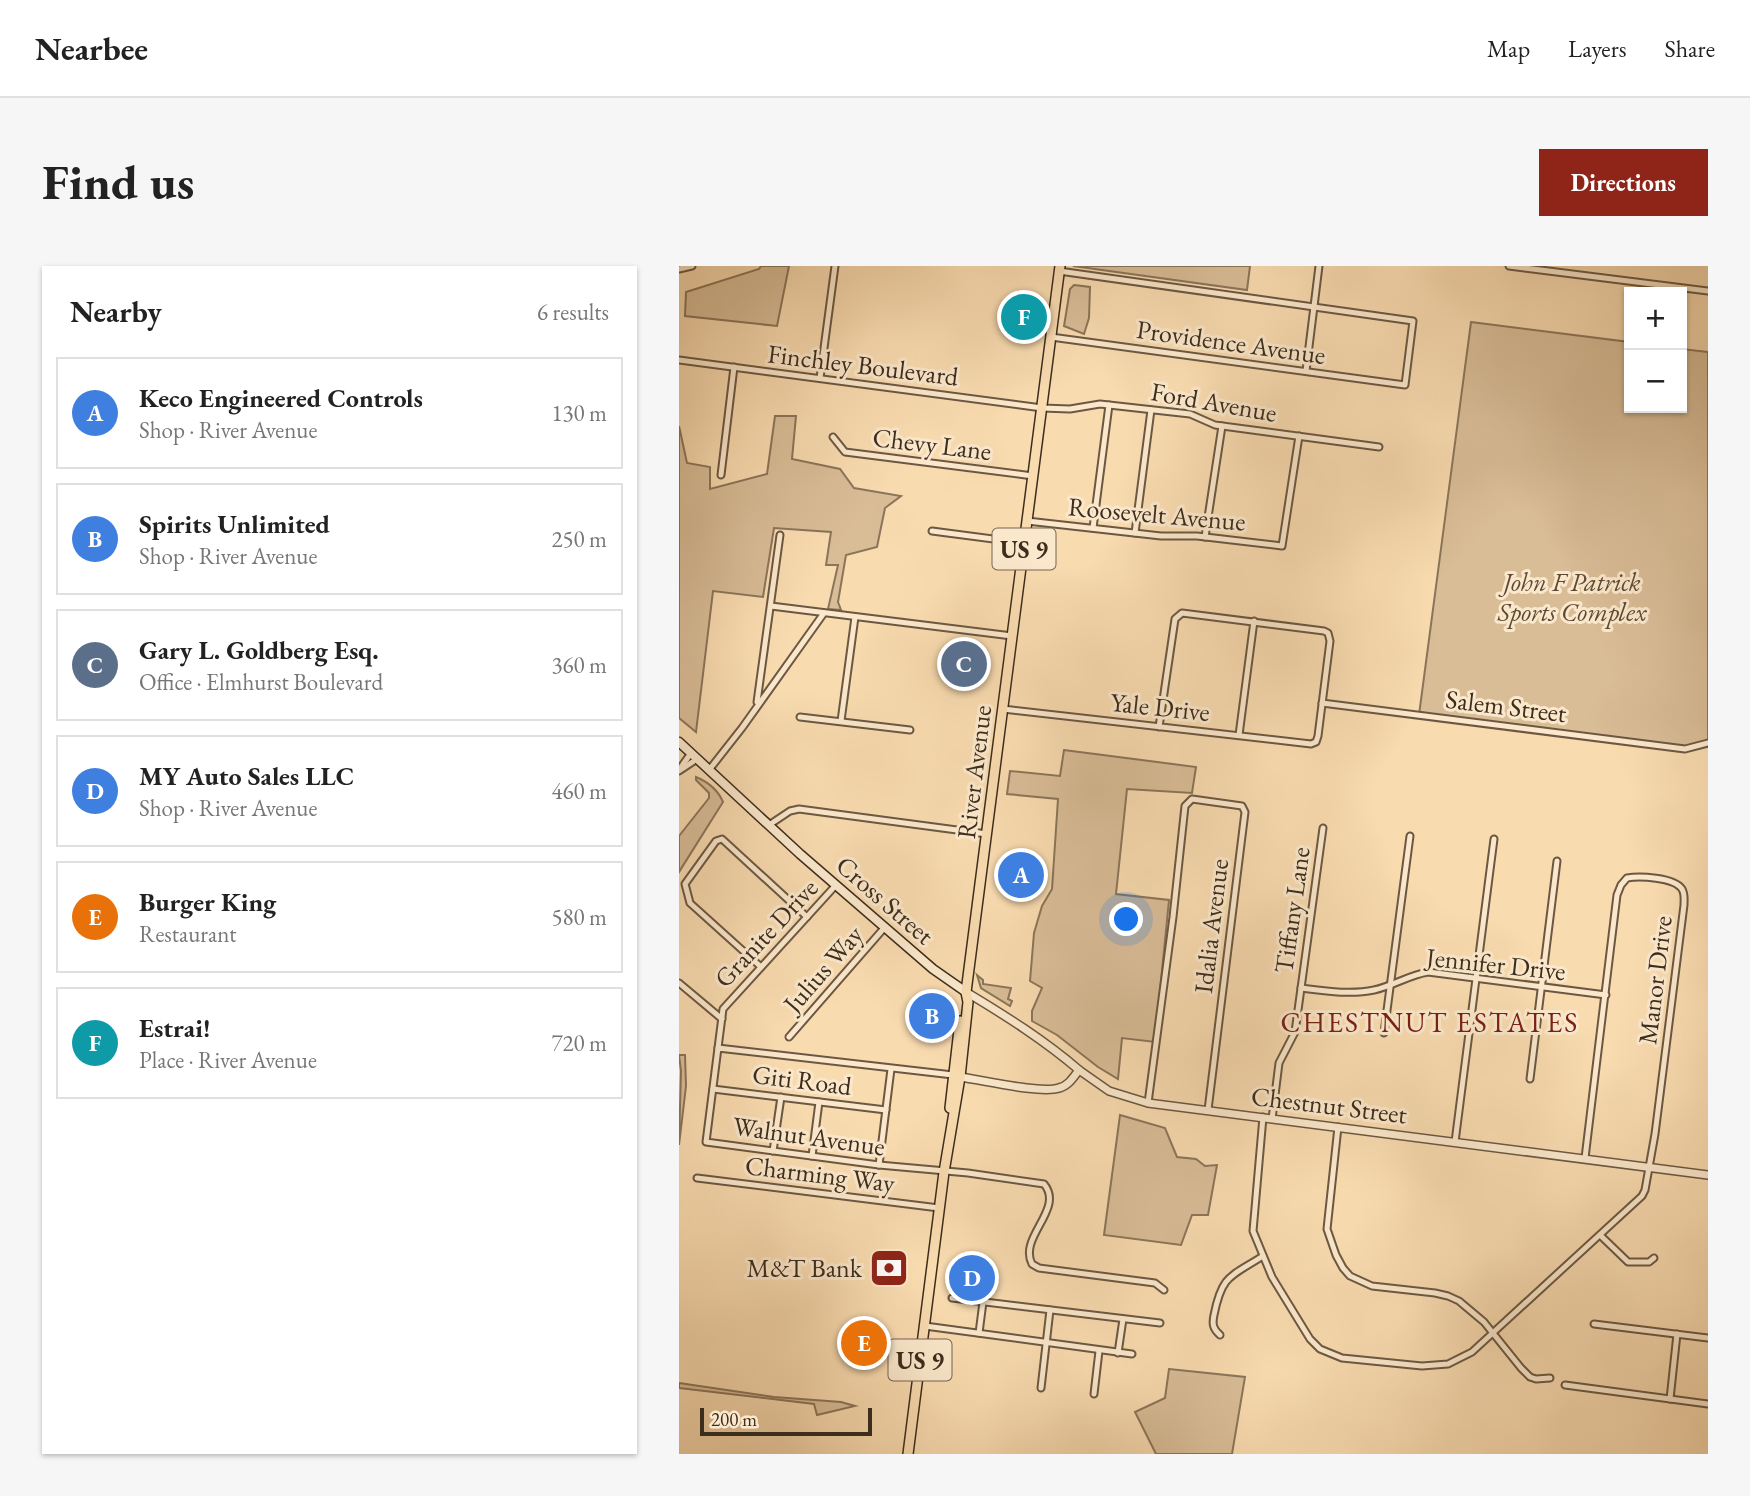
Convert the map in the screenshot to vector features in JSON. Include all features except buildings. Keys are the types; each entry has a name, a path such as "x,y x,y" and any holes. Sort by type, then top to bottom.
{"highway":[{"name":"River Avenue","path":"908,1454 957,1076 963,1001 967,992 1060,269"}],"main road":[{"name":"Cross Street","path":"679,742 836,886 933,969 967,992"}],"street":[{"path":"679,269 692,266"},
{"path":"820,378 835,266"},
{"path":"1306,372 1319,266"},
{"path":"1509,266 1708,291"},
{"path":"1060,269 1314,306"},
{"name":"Providence Avenue","path":"1051,337 1405,385 1413,321 1314,306"},
{"name":"Finchley Boulevard","path":"679,360 1042,408"},
{"path":"721,475 734,367"},
{"name":"Ford Avenue","path":"1042,408 1070,409 1100,404 1190,414 1222,426 1379,447"},
{"path":"1093,528 1109,405"},
{"path":"1135,533 1151,410"},
{"path":"1205,537 1222,426"},
{"name":"Roosevelt Avenue","path":"1027,521 1282,545 1299,436"},
{"name":"Chevy Lane","path":"833,437 845,452 1033,476"},
{"path":"932,531 1024,543"},
{"path":"757,706 780,535"},
{"path":"771,606 1012,636"},
{"path":"1159,727 1175,620 1182,612 1324,631 1329,636 1322,703"},
{"path":"709,769 824,613"},
{"path":"841,721 855,618"},
{"path":"1239,736 1254,621"},
{"name":"Yale Drive","path":"1003,709 1313,743 1318,736 1322,703"},
{"name":"Salem Street","path":"1322,703 1685,749 1708,743"},
{"path":"800,717 911,730"},
{"path":"679,770 694,756"},
{"name":"Idalia Avenue","path":"1148,1103 1187,805 1192,799 1206,800 1242,806 1245,812 1208,1110"},
{"path":"769,825 790,811 799,809 987,834"},
{"name":"Tiffany Lane","path":"1272,1119 1279,1063 1295,1031 1323,828"},
{"path":"1384,1032 1410,836"},
{"path":"761,967 690,903 685,884 718,841 722,839 807,917"},
{"path":"1455,1142 1494,839"},
{"path":"1530,1079 1557,861"},
{"name":"Manor Drive","path":"1585,1158 1617,895 1627,878 1637,876 1664,880 1679,885 1684,891 1650,1167"},
{"name":"Granite Drive","path":"718,1048 723,1009 836,886"},
{"name":"Julius Way","path":"789,1037 885,928"},
{"name":"Jennifer Drive","path":"1301,988 1356,992 1376,990 1428,972 1606,995"},
{"path":"679,982 722,1018"},
{"name":"Cross Street","path":"967,992 1016,1022 1079,1070"},
{"path":"718,1048 1048,1089 1058,1089 1068,1084 1079,1070"},
{"name":"Walnut Avenue","path":"718,1048 706,1142 879,1165 1040,1182 1047,1186 1049,1195 1047,1211 1030,1242 1028,1257 1034,1266 1155,1283 1164,1290"},
{"path":"879,1165 891,1069"},
{"name":"Chestnut Street","path":"1079,1070 1109,1091 1148,1103 1708,1175"},
{"name":"Giti Road","path":"713,1089 886,1110"},
{"path":"773,1151 781,1097"},
{"path":"811,1156 819,1102"},
{"path":"1263,1117 1252,1221 1255,1240 1272,1277 1310,1339 1320,1349 1342,1358 1422,1366 1448,1364 1472,1352 1642,1196 1650,1167"},
{"path":"1338,1127 1327,1229 1343,1268 1350,1276 1371,1286 1448,1296 1471,1310 1530,1377 1550,1378"},
{"name":"Charming Way","path":"697,1178 939,1208"},
{"path":"1600,1235 1628,1262 1649,1262 1654,1258"},
{"path":"1220,1335 1213,1328 1212,1321 1219,1289 1229,1278 1262,1256"},
{"path":"952,1298 1160,1323"},
{"path":"979,1333 983,1302"},
{"path":"1041,1388 1050,1310"},
{"path":"1118,1353 1123,1319"},
{"path":"1594,1324 1708,1338"},
{"path":"925,1326 1132,1354"},
{"path":"1670,1399 1677,1334"},
{"path":"1094,1394 1099,1351"},
{"path":"1565,1385 1708,1404"}],"green space":[{"path":"761,266 789,266 777,326 685,316 686,292 759,269"},
{"path":"1073,266 1250,266 1247,290"},
{"path":"1074,285 1090,287 1089,318 1084,334 1064,326 1070,289"},
{"name":"John F Patrick Sports Complex","path":"1471,322 1624,341 1624,413 1687,413 1687,350 1708,352 1708,743 1685,749 1419,715"},
{"path":"775,416 796,416 792,459 840,469 854,488 901,496 885,508 877,547 846,555 838,602 841,610 828,609 838,565 826,565 831,532 774,528 763,597 713,591 696,732 679,718 679,426 687,463 710,467 710,489 767,474"},
{"path":"1064,750 1196,767 1192,793 1127,789 1116,894 1169,900 1155,1042 1122,1038 1118,1079 1057,1035 1032,1021 1032,1011 1042,988 1030,981 1034,933 1042,906 1052,889 1058,799 1007,794 1010,771 1060,776"},
{"path":"696,777 712,787 723,802 679,872 679,836 709,798 709,793"},
{"path":"977,975 983,980 983,984 1011,988 1008,999 1012,1001 1010,1006 981,988"},
{"path":"679,1055 685,1055 686,1086 679,1145 681,1071"},
{"path":"1120,1115 1165,1128 1177,1157 1196,1159 1205,1166 1217,1165 1208,1215 1192,1215 1181,1245 1104,1235"},
{"path":"1169,1369 1245,1377 1232,1454 1156,1454 1135,1412 1165,1398"},
{"path":"679,1383 774,1397 841,1402 855,1406 817,1415 814,1404 679,1388"}],"place":[{"name":"Estrai!","path":"1024,317"},
{"name":"Gary L. Goldberg Esq.","path":"964,664"},
{"name":"Keco Engineered Controls","path":"1021,875"},
{"name":"Spirits Unlimited","path":"932,1016"},
{"name":"M&T Bank","path":"889,1268"},
{"name":"MY Auto Sales LLC","path":"972,1278"},
{"name":"Burger King","path":"864,1343"}],"district":[{"name":"CHESTNUT ESTATES","path":"1430,1022"}]}
